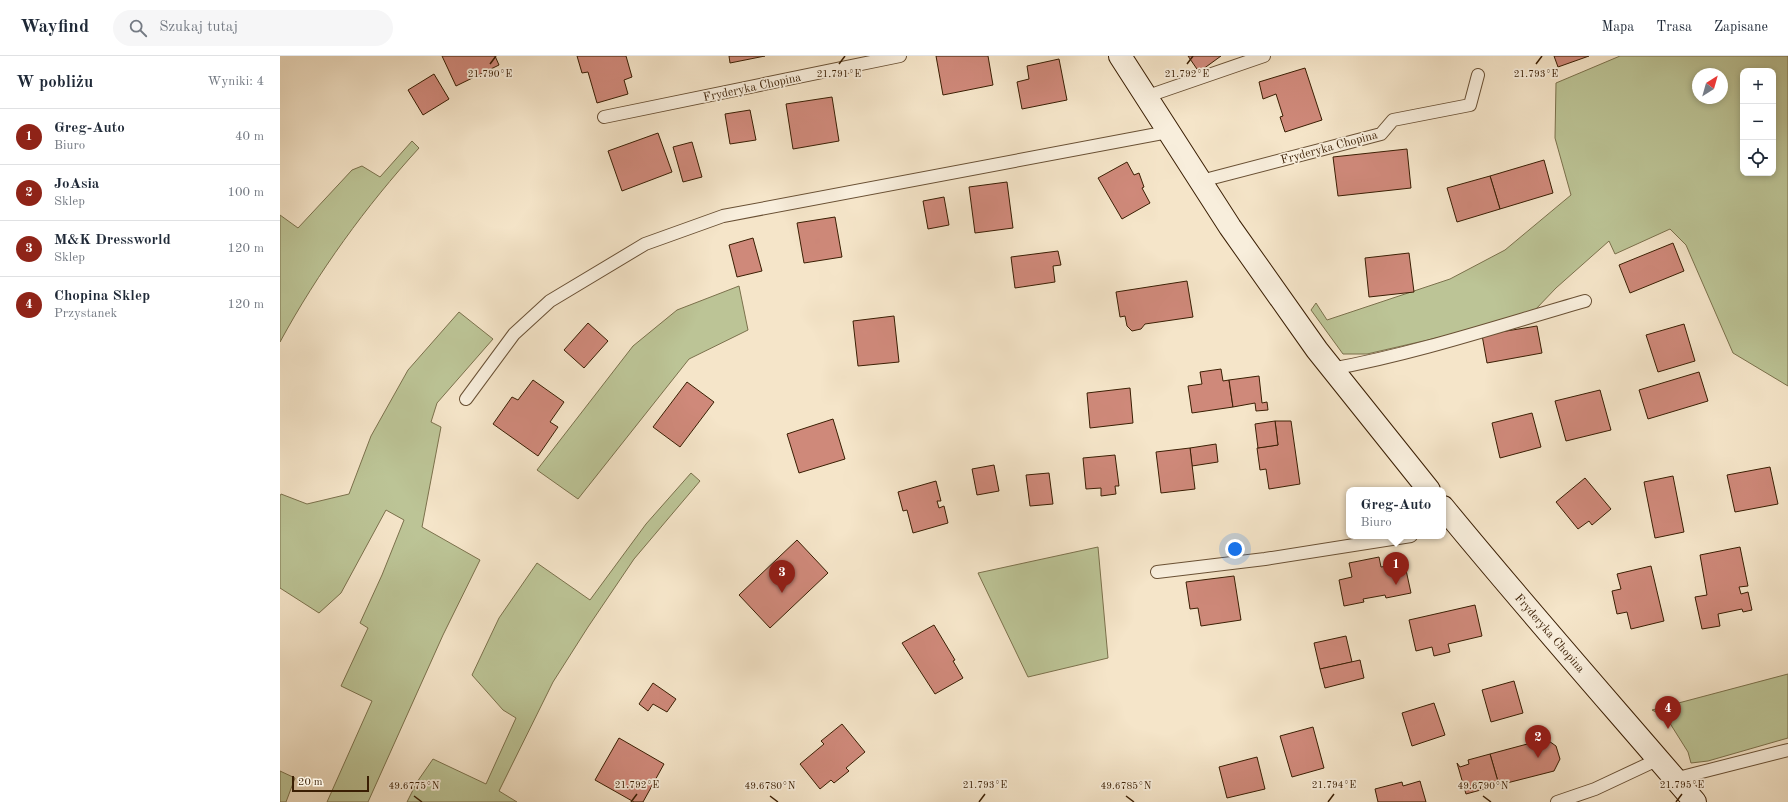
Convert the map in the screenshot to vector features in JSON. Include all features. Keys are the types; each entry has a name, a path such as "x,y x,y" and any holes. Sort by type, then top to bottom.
{"street":[{"path":"1120,56 1230,227 1331,369 1427,487"},
{"name":"Fryderyka Chopina","path":"1447,519 1516,594 1695,802"}],"lane":[{"name":"Fryderyka Chopina","path":"604,117 900,56"},
{"path":"1145,97 1264,56"},
{"name":"Fryderyka Chopina","path":"1200,181 1381,134 1393,120 1470,105 1478,76"},
{"path":"466,399 514,334 550,301 645,244 723,216 1168,132"},
{"path":"1331,369 1382,360 1586,301"},
{"path":"1157,572 1265,559 1392,539"},
{"path":"1674,779 1788,750"},
{"path":"1557,802 1595,789 1659,759"}],"green space":[{"path":"1620,56 1788,56 1788,386 1733,353 1686,245 1670,229 1615,254 1609,241 1556,288 1535,310 1475,329 1367,354 1343,354 1311,310 1316,303 1327,320 1450,279 1505,250 1571,195 1555,138 1556,83"},
{"path":"412,141 419,148 380,193 344,240 310,290 280,342 280,215 298,228 352,170 362,166 380,177"},
{"path":"739,286 748,330 689,359 578,499 537,470 633,346 677,310"},
{"path":"459,312 493,339 437,403 431,422 441,427 422,527 480,560 443,635 368,802 327,802 372,701 341,686 368,628 360,623 382,575 404,520 386,510 341,593 319,613 280,588 280,496 281,494 307,504 349,494 371,436 408,370"},
{"path":"691,473 700,481 634,559 553,682 499,791 517,802 407,802 417,782 433,759 486,784 516,718 503,710 472,675 499,618 537,563 590,600 646,524"},
{"path":"1098,547 1108,658 1028,677 978,573"},
{"path":"1788,674 1788,738 1708,761 1691,763 1688,752 1666,717 1652,710"},
{"path":"280,771 295,778 286,802 280,802"}],"building":[{"path":"442,56 495,56 499,65 456,86"},
{"path":"577,56 626,56 632,77 624,80 628,94 597,103 588,72 582,73"},
{"path":"729,56 765,56 730,63"},
{"path":"936,56 988,56 993,85 943,95"},
{"path":"1188,56 1221,56 1199,72"},
{"path":"1554,56 1589,56 1558,67"},
{"path":"1059,59 1067,100 1022,109 1017,82 1029,79 1027,66"},
{"path":"1305,68 1322,120 1285,132 1280,117 1283,116 1276,94 1263,99 1259,82"},
{"path":"434,74 449,99 423,115 408,90"},
{"path":"832,97 839,141 793,149 786,104"},
{"path":"750,110 756,140 730,144 725,114"},
{"path":"658,133 672,172 622,191 608,151"},
{"path":"692,142 702,177 683,182 673,147"},
{"path":"1407,149 1411,188 1338,196 1333,157"},
{"path":"1544,160 1553,193 1500,209 1490,176"},
{"path":"1127,162 1134,175 1139,173 1144,187 1142,188 1150,203 1122,219 1098,178"},
{"path":"1490,176 1500,209 1457,222 1447,188"},
{"path":"1007,182 1013,228 975,233 969,187"},
{"path":"944,197 949,225 928,229 923,201"},
{"path":"835,217 842,257 804,263 797,223"},
{"path":"753,238 762,271 737,277 729,245"},
{"path":"1673,243 1684,271 1630,293 1619,265"},
{"path":"1058,251 1061,265 1053,266 1055,282 1015,288 1011,257"},
{"path":"1409,253 1414,292 1369,297 1365,258"},
{"path":"1187,281 1193,317 1145,324 1141,329 1132,331 1127,326 1125,316 1120,317 1116,292"},
{"path":"894,316 899,362 858,366 853,321"},
{"path":"588,323 608,341 584,368 564,350"},
{"path":"1684,324 1695,361 1658,372 1646,335"},
{"path":"1537,326 1542,353 1487,363 1482,335"},
{"path":"1221,369 1223,381 1229,380 1233,407 1192,413 1188,386 1202,384 1200,372"},
{"path":"1699,372 1708,401 1648,419 1639,390"},
{"path":"1259,376 1262,403 1267,402 1268,410 1256,411 1255,403 1233,407 1229,380"},
{"path":"533,380 564,402 550,422 558,427 538,456 493,424 512,397 518,400"},
{"path":"687,382 714,402 680,447 653,427"},
{"path":"1130,388 1133,423 1090,428 1087,393"},
{"path":"1600,390 1611,430 1566,441 1555,401"},
{"path":"1532,413 1541,447 1500,458 1492,423"},
{"path":"833,419 845,459 799,473 787,434"},
{"path":"1275,421 1291,421 1300,484 1269,489 1266,469 1260,470 1257,448 1278,445"},
{"path":"1275,421 1278,445 1258,448 1255,424"},
{"path":"1216,444 1218,462 1192,466 1190,448"},
{"path":"1190,448 1195,489 1161,493 1156,452"},
{"path":"1115,455 1119,486 1115,486 1116,494 1101,496 1101,488 1086,489 1083,458"},
{"path":"994,465 999,491 977,495 972,469"},
{"path":"1770,467 1778,504 1735,512 1727,475"},
{"path":"1049,473 1053,504 1030,506 1026,475"},
{"path":"1673,476 1684,532 1655,538 1644,482"},
{"path":"1585,478 1611,509 1592,525 1589,521 1578,529 1556,502"},
{"path":"936,481 941,501 937,501 939,508 944,506 948,523 913,533 907,510 903,511 898,492"},
{"path":"797,540 828,573 770,628 739,595"},
{"path":"1740,547 1748,586 1739,587 1741,594 1748,592 1752,610 1743,612 1742,609 1718,614 1720,626 1702,629 1695,597 1707,595 1700,555"},
{"path":"1379,557 1381,567 1388,566 1389,574 1406,570 1411,593 1386,598 1385,595 1363,599 1364,602 1344,606 1339,580 1352,577 1349,563"},
{"path":"1651,566 1664,621 1631,629 1627,612 1617,614 1612,591 1621,589 1617,574"},
{"path":"1234,576 1241,620 1201,626 1198,608 1190,609 1186,582"},
{"path":"1475,605 1482,636 1448,644 1450,652 1434,656 1432,647 1416,651 1409,620"},
{"path":"934,625 955,660 953,661 963,678 935,694 902,643"},
{"path":"1346,636 1352,662 1320,669 1314,643"},
{"path":"1360,660 1364,678 1325,688 1320,669"},
{"path":"1514,681 1523,713 1491,722 1482,690"},
{"path":"653,683 676,699 667,712 653,704 648,711 639,704"},
{"path":"1434,703 1445,735 1412,746 1402,713"},
{"path":"842,724 865,752 846,768 849,771 834,783 831,780 820,789 800,764 824,744 821,741"},
{"path":"1313,727 1324,768 1292,777 1280,736"},
{"path":"619,738 664,764 643,802 634,802 595,780"},
{"path":"1546,739 1556,746 1560,759 1554,771 1499,785 1490,754"},
{"path":"1490,754 1499,785 1466,794 1457,763 1460,767 1469,764 1468,760"},
{"path":"1257,757 1265,789 1227,798 1219,767"},
{"path":"1420,781 1426,802 1378,802 1375,789 1402,782 1403,786"}],"place":[{"name":"Greg-Auto","path":"1396,585"},
{"name":"M&K Dressworld","path":"782,593"},
{"name":"Chopina Sklep","path":"1668,729"},
{"name":"JoAsia","path":"1538,758"}]}
